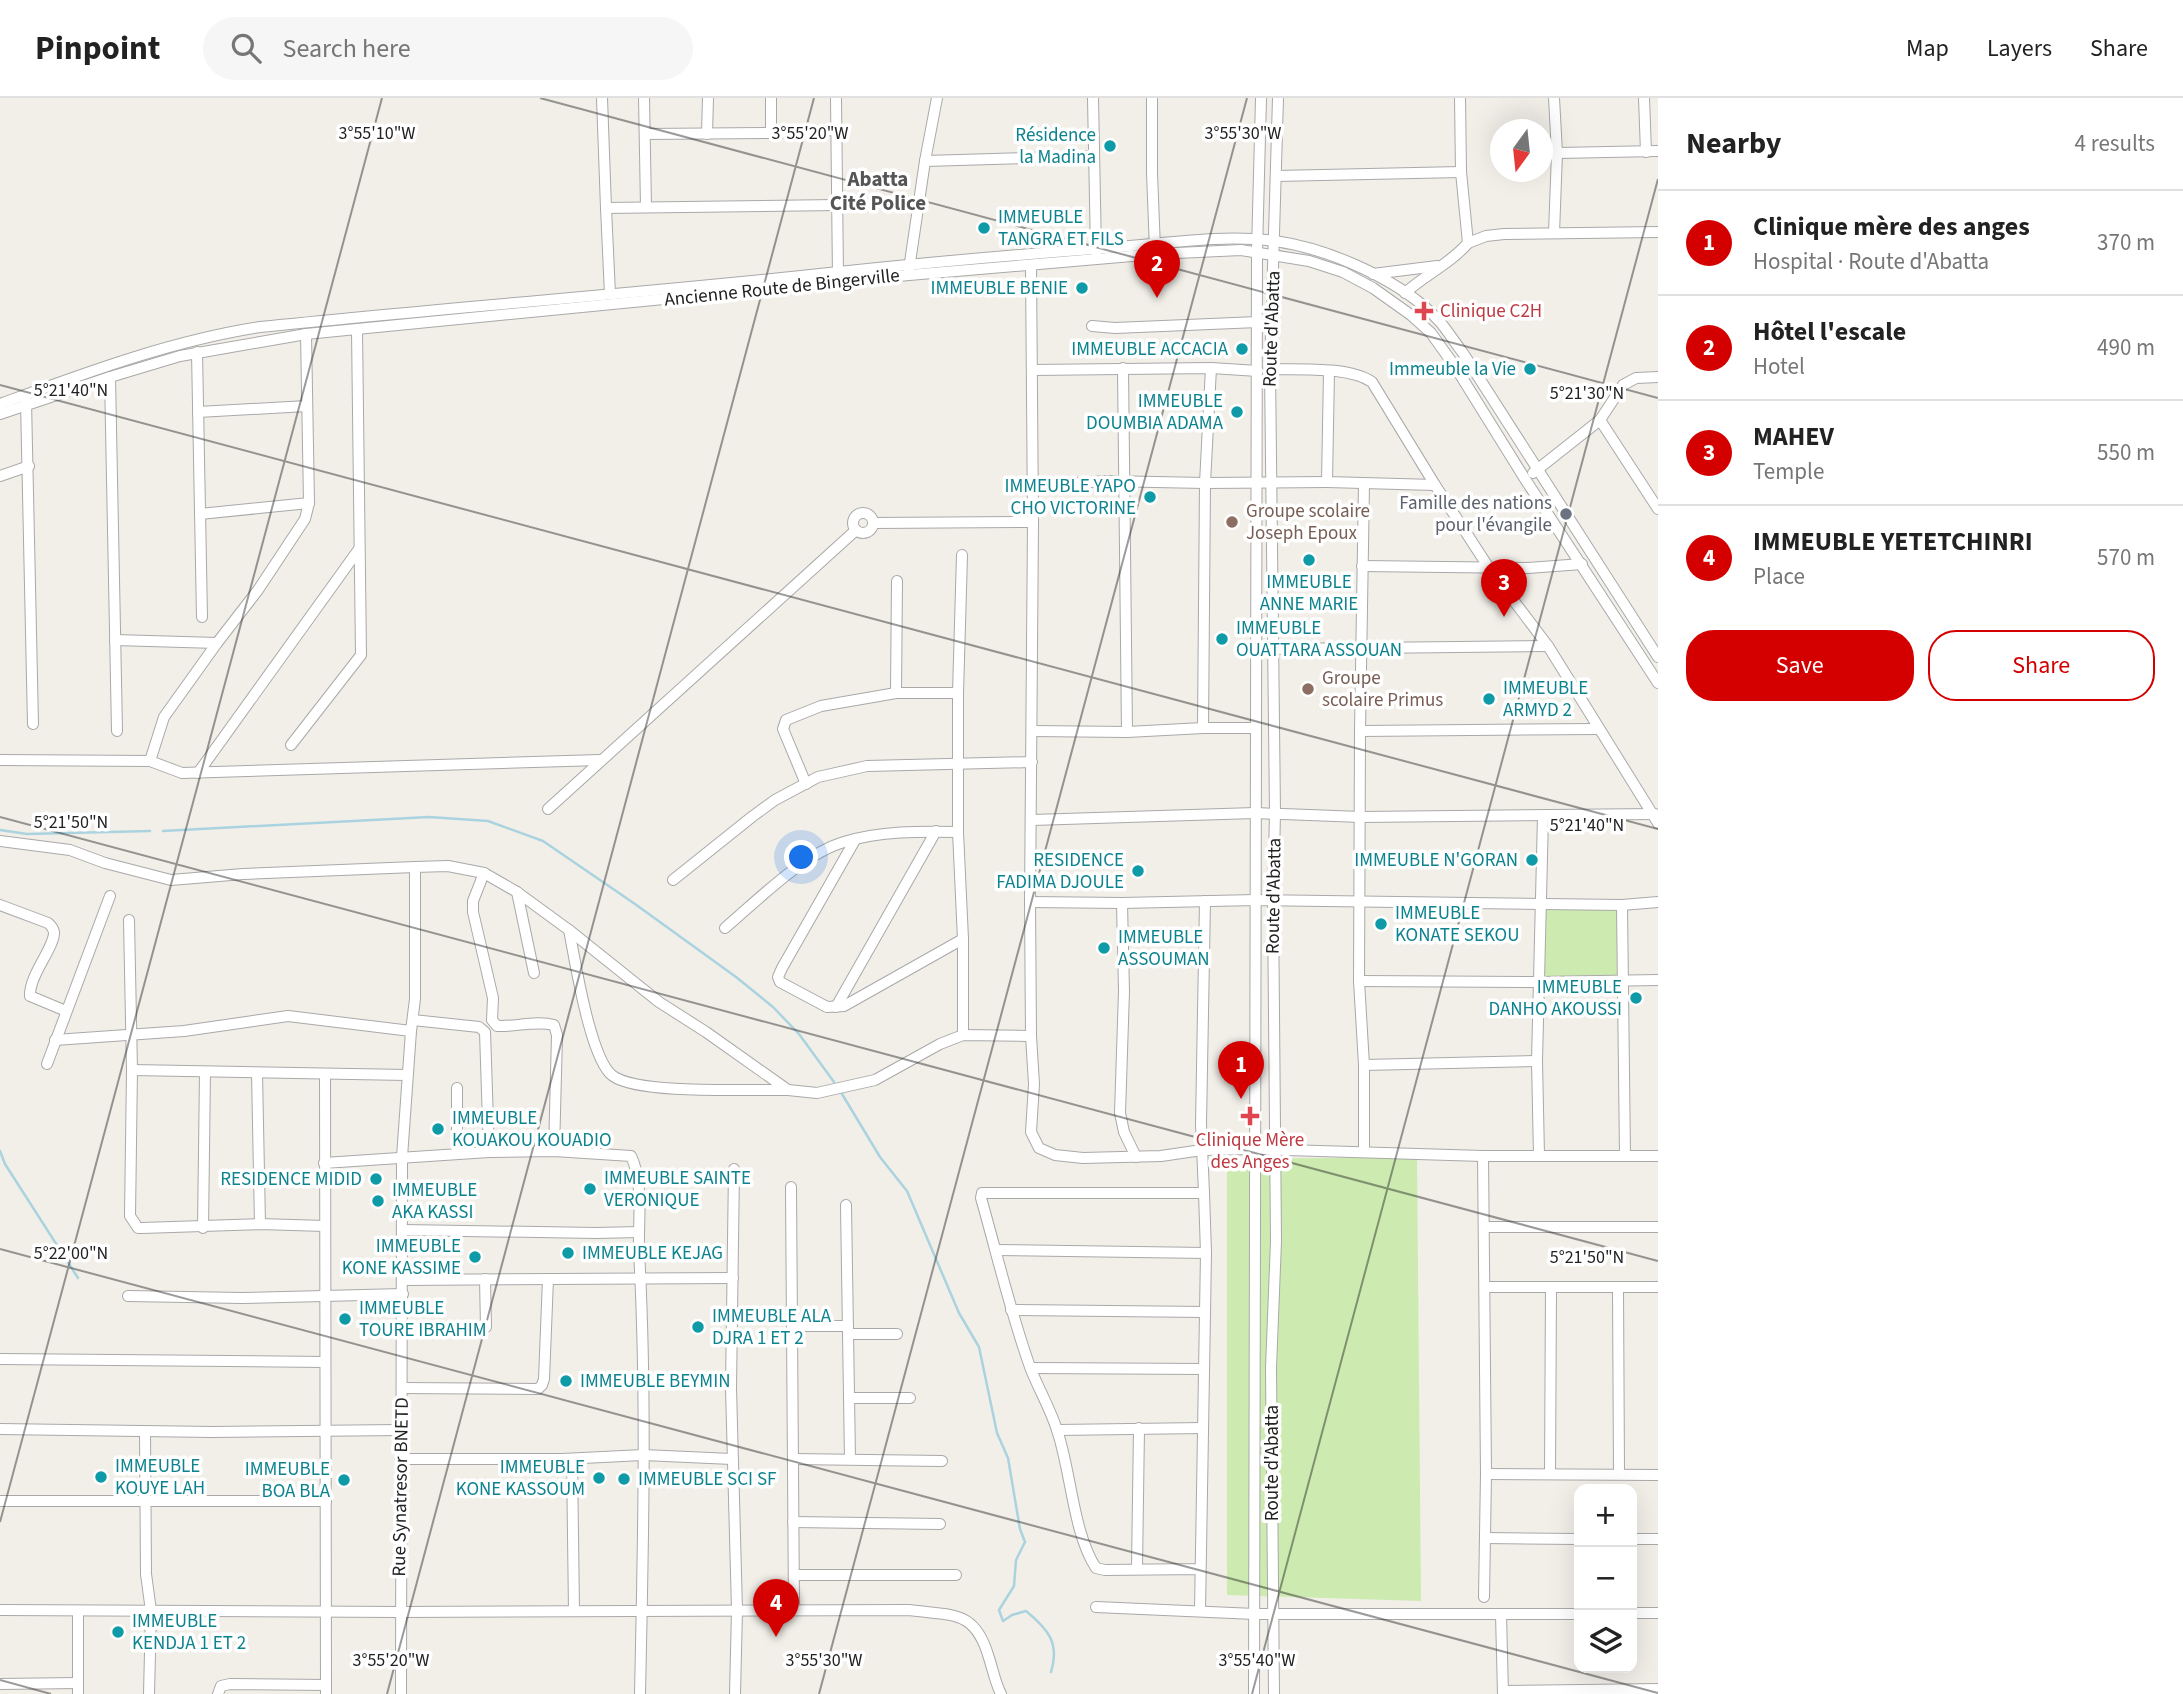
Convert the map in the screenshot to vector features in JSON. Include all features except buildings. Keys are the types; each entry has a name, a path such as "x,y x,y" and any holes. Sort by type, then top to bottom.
{"street":[{"path":"602,98 610,294"},
{"path":"644,98 646,207"},
{"path":"708,98 708,134"},
{"path":"771,98 771,133"},
{"path":"836,98 838,278"},
{"path":"909,270 937,98 944,98"},
{"path":"1093,98 1096,254"},
{"path":"1152,98 1155,249"},
{"name":"Route d'Abatta","path":"1261,98 1258,322 1271,482 1274,649 1276,1241 1271,1368 1274,1694"},
{"name":"Route d'Abatta","path":"1254,1694 1255,728 1258,482 1275,241 1278,98"},
{"path":"1460,98 1461,172 1468,243"},
{"path":"1554,98 1557,153 1554,233"},
{"path":"1557,153 1652,151 1644,98"},
{"path":"645,134 836,130"},
{"path":"925,161 1093,156"},
{"path":"1276,176 1461,172"},
{"path":"606,208 837,205"},
{"path":"1405,293 1440,266 1458,256 1468,243 1486,236 1658,232"},
{"name":"Ancienne Route de Bingerville","path":"0,404 26,400 197,352 306,334 909,270 1155,249 1257,245 1275,241 1311,249 1373,274 1405,293 1439,322 1463,354 1658,657"},
{"name":"Ancienne Route de Bingerville","path":"1257,245 1274,254 1343,272 1373,288 1411,315 1430,333 1456,368 1658,683"},
{"name":"Ancienne Route de Bingerville","path":"909,270 1031,265 1096,254"},
{"path":"1031,265 1033,522 1030,902 1034,1084 1031,1132 1039,1148 1055,1155 1083,1158 1255,1149 1483,1156 1658,1156"},
{"path":"1373,274 1440,266"},
{"name":"Ancienne Route de Bingerville","path":"0,414 26,400 110,365 220,333 335,319 610,294 838,278"},
{"path":"1092,326 1115,328 1258,322"},
{"path":"291,746 361,655 356,330"},
{"path":"150,761 164,717 265,580 305,519 309,503 306,334"},
{"path":"197,352 202,617"},
{"path":"1123,368 1127,732"},
{"path":"1203,728 1205,484 1211,368"},
{"path":"1032,370 1211,368 1329,371 1361,376 1372,382 1489,568 1548,646 1656,817"},
{"path":"1327,482 1329,371"},
{"path":"110,377 117,731"},
{"path":"1525,479 1600,420 1623,385 1636,378 1658,377"},
{"path":"26,400 33,724"},
{"path":"198,412 307,406"},
{"path":"1600,420 1658,509"},
{"path":"0,476 29,466"},
{"path":"1033,486 1126,481 1435,485"},
{"path":"1364,484 1359,901 1364,1152"},
{"path":"200,514 309,503"},
{"path":"856,530 853,521 859,514 868,515 873,523"},
{"path":"873,523 1033,522"},
{"path":"856,530 865,532 873,523"},
{"path":"548,809 856,530"},
{"path":"198,773 359,549"},
{"path":"962,555 958,832 963,939 963,1035"},
{"path":"1362,566 1528,568 1582,564"},
{"path":"896,693 897,581"},
{"path":"115,640 217,643"},
{"path":"1274,649 1548,646"},
{"path":"807,784 783,729 786,720 821,706 896,693 958,693"},
{"path":"1032,731 1127,732 1255,728"},
{"path":"1360,731 1598,729"},
{"path":"0,760 150,761 182,774 600,760"},
{"path":"673,880 775,800 818,777 867,765 1032,762"},
{"path":"1032,820 1255,813 1361,817 1656,817"},
{"path":"1539,1156 1537,1061 1543,816"},
{"path":"836,1007 936,831"},
{"path":"725,928 799,866 842,842 887,833 958,832"},
{"path":"855,839 778,977 780,982 827,1007 836,1007 852,1003 963,939"},
{"path":"0,841 70,850 105,863 171,880 448,866 484,873 517,892 659,1002 788,1090"},
{"name":"Rue Synatresor BNETD","path":"401,1694 402,1157 412,1026 415,867"},
{"path":"484,873 473,912 493,998 492,1020 497,1026 509,1027 545,1022 554,1025 557,1035 554,1151"},
{"path":"517,892 534,973"},
{"path":"47,1064 110,896"},
{"path":"1030,902 1273,900 1622,905 1658,902"},
{"path":"1200,1611 1206,1253 1202,1150 1205,901"},
{"path":"1122,903 1124,992 1120,1113 1124,1132 1136,1157"},
{"path":"0,905 48,923 53,928 54,934 40,961 30,996 66,1010"},
{"path":"1622,905 1625,1156"},
{"path":"129,920 132,1070 130,1216 133,1222 138,1228 203,1228 260,1224 325,1226"},
{"path":"569,930 583,1001 597,1051 611,1076 636,1086 817,1093 875,1080 940,1044 963,1035 1031,1036"},
{"path":"1359,981 1658,980"},
{"path":"55,1040 184,1031 288,1016 412,1026 479,1027 485,1032 489,1152"},
{"path":"1363,1065 1537,1061"},
{"path":"132,1070 407,1075"},
{"path":"203,1228 205,1072"},
{"path":"257,1073 260,1224"},
{"path":"218,1694 221,1686 230,1684 326,1689 325,1074"},
{"path":"457,1088 457,1153"},
{"path":"324,1163 489,1152 554,1151 631,1156 638,1184 641,1279 643,1455 640,1694"},
{"path":"1483,1156 1486,1474 1484,1597"},
{"path":"734,1169 732,1459 737,1610 735,1694"},
{"path":"791,1187 794,1610"},
{"path":"1200,1569 1105,1570 1096,1568 1092,1562 1082,1533 1057,1430 1011,1310 981,1198 985,1192 1203,1193"},
{"path":"846,1205 850,1459"},
{"path":"1485,1227 1658,1227"},
{"path":"403,1230 638,1232"},
{"path":"996,1250 1206,1253"},
{"path":"403,1280 733,1278"},
{"path":"485,1279 486,1327"},
{"path":"402,1388 538,1389 544,1379 548,1279"},
{"path":"1485,1287 1658,1287"},
{"path":"1550,1474 1551,1288"},
{"path":"1618,1288 1619,1474"},
{"path":"128,1296 327,1297 403,1294"},
{"path":"1011,1310 1205,1312"},
{"path":"793,1326 897,1334"},
{"path":"0,1359 325,1362"},
{"path":"1031,1368 1204,1369"},
{"path":"850,1398 910,1398"},
{"path":"1137,1568 1139,1427"},
{"path":"1057,1430 1203,1428"},
{"path":"0,1429 145,1432 401,1430"},
{"path":"145,1432 146,1574 151,1611 149,1694"},
{"path":"400,1459 572,1459 643,1455 732,1459"},
{"path":"572,1459 574,1611"},
{"path":"793,1459 942,1461"},
{"path":"1486,1474 1658,1475"},
{"path":"0,1501 326,1501"},
{"path":"793,1522 940,1524"},
{"path":"1486,1538 1574,1539"},
{"path":"1637,1539 1658,1539"},
{"path":"794,1575 956,1575"},
{"path":"1096,1607 1255,1614 1574,1614"},
{"path":"0,1610 909,1610 971,1622 978,1630 1001,1694"},
{"path":"0,1684 78,1688 78,1611"},
{"path":"1637,1614 1658,1613"},
{"path":"1501,1614 1503,1692 1640,1692 1658,1689"}],"green space":[{"path":"1544,907 1619,908 1620,978 1539,979"},
{"path":"1417,1157 1421,1601 1227,1595 1227,1159"}],"waterway":[{"path":"163,831 429,817 488,821 543,841 635,904 773,1007 799,1034 834,1082"},
{"path":"0,830 27,834 150,831"},
{"path":"842,1094 880,1157 907,1191 959,1313 979,1347 997,1433 1008,1458 1020,1529 1025,1542 1016,1560 1014,1586 999,1610 1003,1621 1026,1611 1046,1631 1054,1653 1051,1672"},
{"path":"0,1151 5,1164 78,1278"}],"place":[{"name":"Résidence la Madina","path":"1110,146"},
{"name":"IMMEUBLE TANGRA ET FILS","path":"984,228"},
{"name":"IMMEUBLE BENIE","path":"1082,288"},
{"name":"Hôtel l'escale","path":"1157,298"},
{"name":"Clinique C2H","path":"1424,311"},
{"name":"IMMEUBLE ACCACIA","path":"1242,349"},
{"name":"Immeuble la Vie","path":"1530,369"},
{"name":"IMMEUBLE DOUMBIA ADAMA","path":"1237,412"},
{"name":"IMMEUBLE YAPO CHO VICTORINE","path":"1150,497"},
{"name":"Famille des nations pour l'évangile","path":"1566,514"},
{"name":"Groupe scolaire Joseph Epoux","path":"1232,522"},
{"name":"IMMEUBLE ANNE MARIE","path":"1309,560"},
{"name":"MAHEV","path":"1504,617"},
{"name":"IMMEUBLE OUATTARA ASSOUAN","path":"1222,639"},
{"name":"Groupe scolaire Primus","path":"1308,689"},
{"name":"IMMEUBLE ARMYD 2","path":"1489,699"},
{"name":"IMMEUBLE N'GORAN","path":"1532,860"},
{"name":"RESIDENCE FADIMA DJOULE","path":"1138,871"},
{"name":"IMMEUBLE KONATE SEKOU","path":"1381,924"},
{"name":"IMMEUBLE ASSOUMAN","path":"1104,948"},
{"name":"IMMEUBLE DANHO AKOUSSI","path":"1636,998"},
{"name":"Clinique mère des anges","path":"1241,1099"},
{"name":"Clinique Mère des Anges","path":"1250,1116"},
{"name":"IMMEUBLE KOUAKOU KOUADIO","path":"438,1129"},
{"name":"RESIDENCE MIDID","path":"376,1179"},
{"name":"IMMEUBLE SAINTE VERONIQUE","path":"590,1189"},
{"name":"IMMEUBLE AKA KASSI","path":"378,1201"},
{"name":"IMMEUBLE KEJAG","path":"568,1253"},
{"name":"IMMEUBLE KONE KASSIME","path":"475,1257"},
{"name":"IMMEUBLE TOURE IBRAHIM","path":"345,1319"},
{"name":"IMMEUBLE ALA DJRA 1 ET 2","path":"698,1327"},
{"name":"IMMEUBLE BEYMIN","path":"566,1381"},
{"name":"IMMEUBLE KOUYE LAH","path":"101,1477"},
{"name":"IMMEUBLE KONE KASSOUM","path":"599,1478"},
{"name":"IMMEUBLE SCI SF","path":"624,1479"},
{"name":"IMMEUBLE BOA BLA","path":"344,1480"},
{"name":"IMMEUBLE KENDJA 1 ET 2","path":"118,1632"},
{"name":"IMMEUBLE YETETCHINRI","path":"776,1637"}],"district":[{"name":"Abatta Cité Police","path":"878,191"}]}
